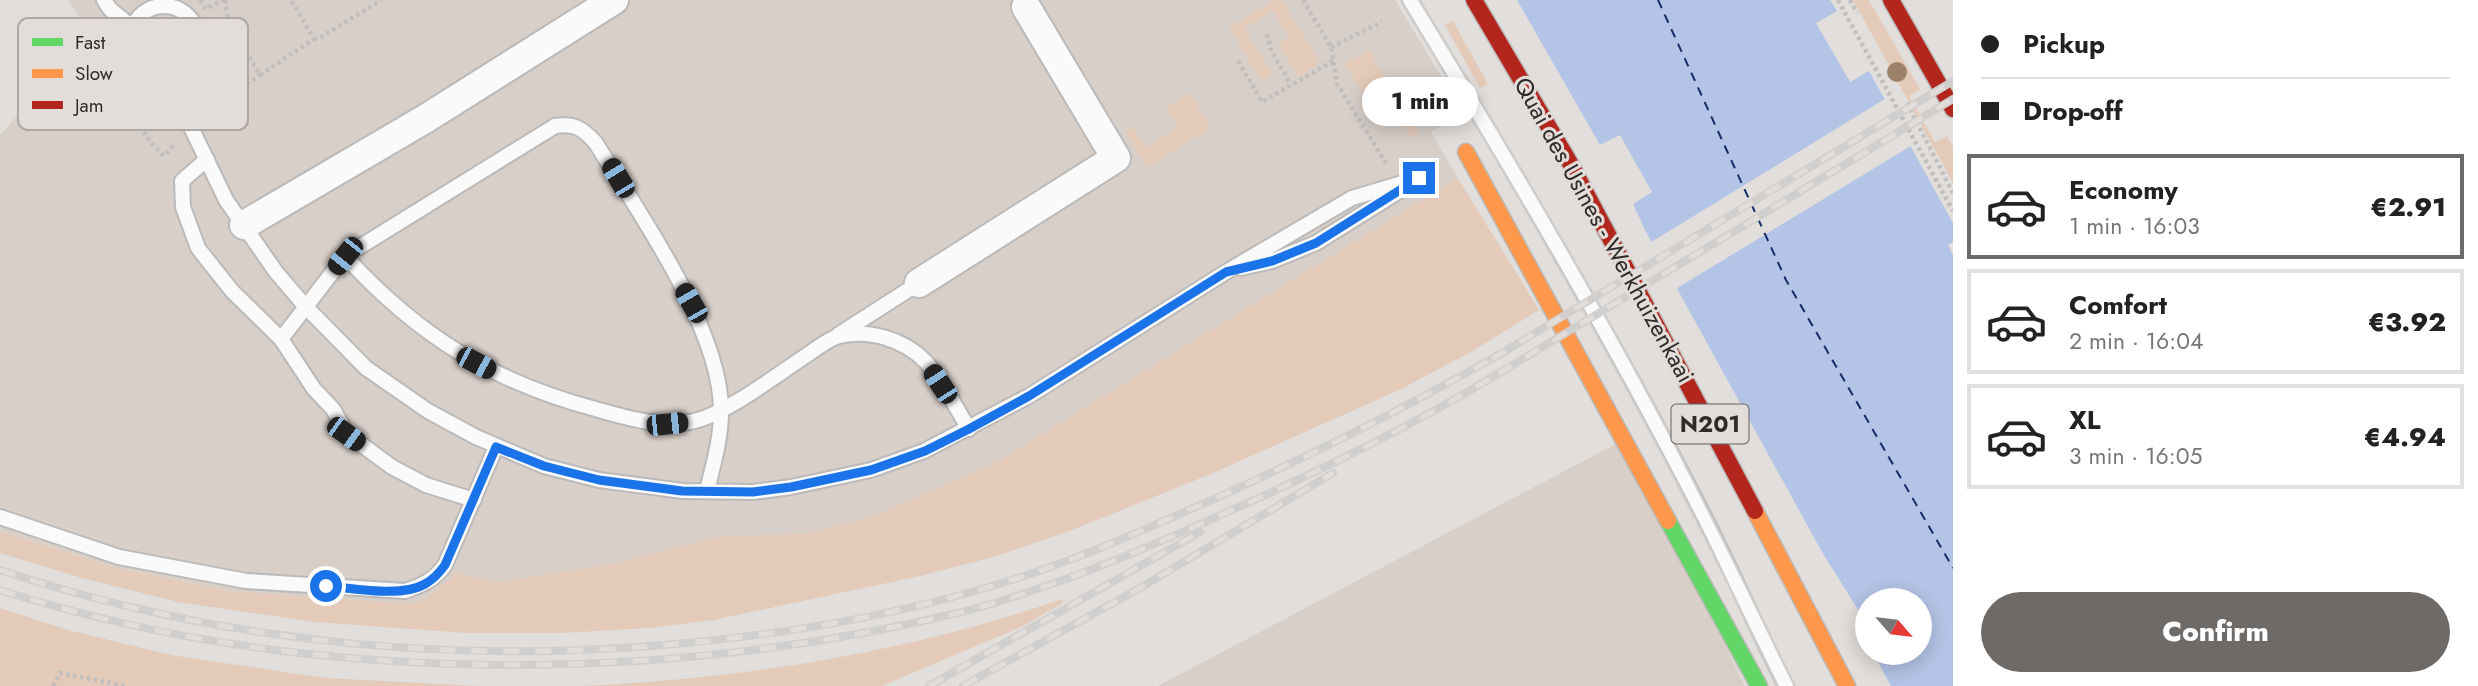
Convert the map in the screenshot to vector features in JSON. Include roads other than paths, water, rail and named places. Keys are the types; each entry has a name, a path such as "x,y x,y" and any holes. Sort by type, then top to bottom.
{"main road":[{"name":"Quai des Usines - Werkhuizenkaai","path":"1474,0 1580,181 1847,686"},
{"path":"1891,0 1953,109"},
{"path":"1466,152 1759,686"}],"street":[{"path":"244,225 425,119 614,0"},
{"path":"919,283 1116,158 1026,7"}],"lane":[{"path":"104,0 121,18"},
{"name":"Quai des Usines - Werkhuizenkaai","path":"1410,0 1489,129 1646,409 1708,525 1786,686"},
{"path":"140,18 150,9 164,3 190,18"},
{"path":"281,339 345,256 555,126 570,124 583,129 595,142 691,303 714,362 721,411 716,455 707,491"},
{"path":"193,130 226,200 276,272 366,368 428,411 496,447 544,466 599,480 682,491 753,492 825,481 871,470 925,451 1029,396 1226,272 1352,198 1419,178 1316,243 1272,261 1226,272"},
{"path":"207,159 182,181 183,207 198,248 232,292 281,339 314,389 333,409 346,434 393,467 426,485 474,499"},
{"path":"345,256 376,290 454,351 531,390 608,413 667,424 697,421 721,411 919,283"},
{"path":"836,336 869,333 896,341 926,362 969,429"},
{"path":"0,517 120,557 233,579 405,591 424,585 445,565 496,447"}],"water":[{"path":"1517,0 1830,0 1837,11 1816,23 1850,82 1869,71 1953,223 1953,242 1948,245 1953,255 1953,686 1891,686 1880,665 1932,665 1932,588 1855,588 1855,605 1822,552 1646,232 1633,204 1652,192 1620,135 1600,145"}],"tram line":[{"path":"1401,0 1611,360 1693,514 1778,686"},
{"path":"1419,0 1540,202 1627,355 1691,476 1795,686"}],"railway":[{"path":"1492,359 1953,81"},
{"path":"1498,374 1953,99"},
{"path":"0,570 87,596 175,617 264,633 354,644 444,650 534,651 625,648 791,630 866,617 978,590 1126,538 1302,458 1402,408 1500,354"},
{"path":"0,590 116,622 236,644 358,659 482,665 605,663 728,653 849,636 966,611 1134,553 1337,461 1439,408 1506,369"},
{"path":"963,686 1140,588 1333,473"},
{"path":"929,686 1200,532"}]}
